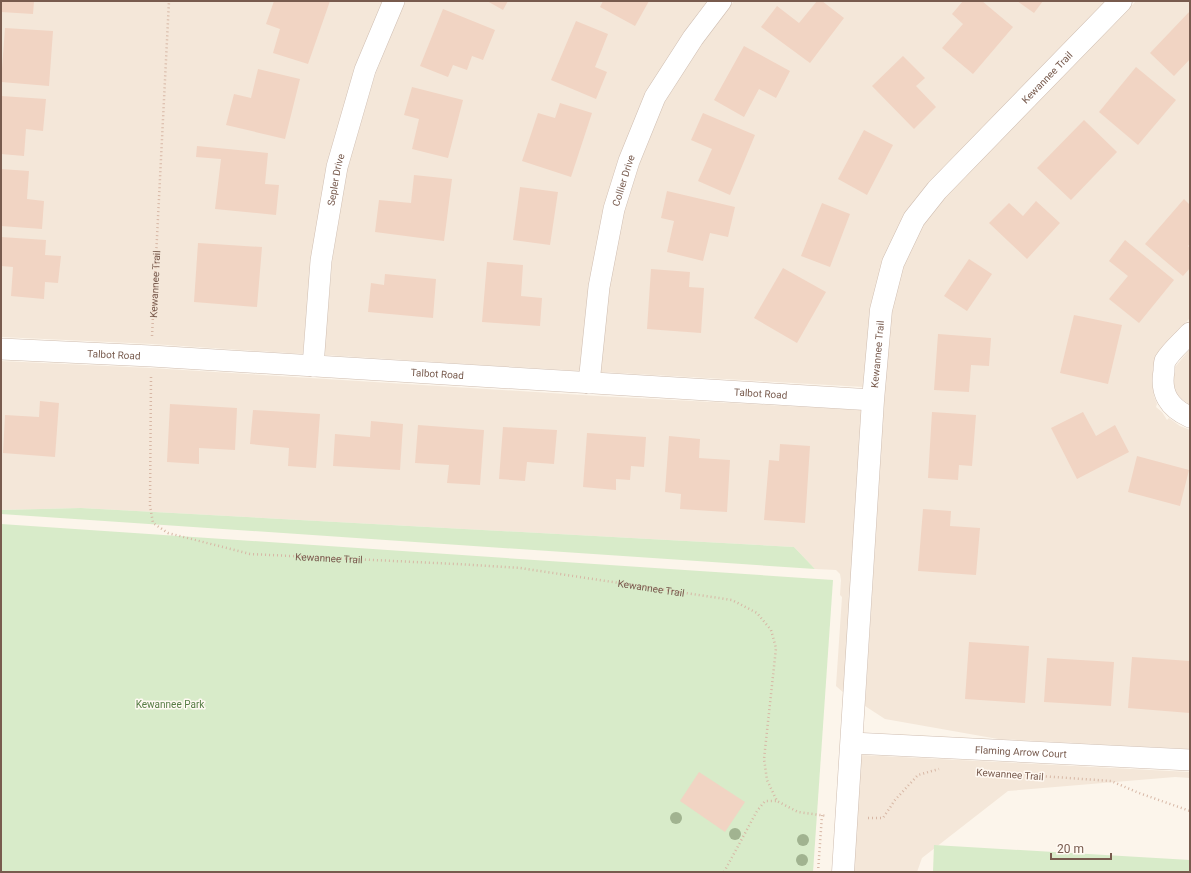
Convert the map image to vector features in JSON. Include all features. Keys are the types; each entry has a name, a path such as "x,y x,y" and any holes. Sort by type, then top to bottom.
{"street":[{"name":"Sepler Drive","path":"313,366 322,261 337,167 366,70 394,1"},
{"name":"Collier Drive","path":"589,383 599,287 614,209 629,162 655,97 693,38 721,1"},
{"name":"Kewannee Trail","path":"843,872 873,400 881,310 892,263 914,219 937,190 1121,1"},
{"path":"1190,333 1165,362 1162,379 1164,394 1170,404 1184,415 1190,417"},
{"name":"Talbot Road","path":"1,349 151,356 873,400"},
{"name":"Flaming Arrow Court","path":"852,743 1190,760"}],"path":[{"name":"Kewannee Trail","path":"169,1 151,356 150,506 153,523 168,533 250,554 520,568 732,600 757,613 771,630 776,648 764,758 767,780 777,801"},
{"path":"724,872 757,811 765,801 777,801 798,812 822,816 847,819 883,818 895,800 918,775 942,769"},
{"name":"Kewannee Trail","path":"996,773 1111,781 1139,793 1190,811"},
{"path":"818,872 822,816"}],"shaded area":[{"path":"1,1 383,1 356,67 327,164 311,259 303,354 152,344 1,337"},
{"path":"405,1 707,1 685,31 620,156 604,206 589,286 580,371 324,355 332,262 347,170 375,75"},
{"path":"734,1 1106,1 930,181 906,211 864,387 600,372 609,289 624,212 639,165 664,103 701,45"},
{"path":"1136,1 1190,1 1190,318 1166,343 1157,355 1152,381 1154,396 1157,404 1156,407 1162,412 1167,420 1169,418 1180,426 1190,430 1190,749 998,739 885,719 865,706 891,312 902,267 922,226 944,198"},
{"path":"1190,349 1190,405 1177,396 1174,390 1173,379 1175,367"},
{"path":"1,361 151,368 598,396 862,410 845,694 836,686 842,597 840,595 840,574 836,570 815,569 794,547 81,508 1,510"},
{"path":"861,755 1190,772 1190,778 1175,777 1008,791 922,858 917,872 853,872"}],"green space":[{"path":"81,508 794,547 815,569 1,514 1,510"},
{"name":"Kewannee Park","path":"1,524 833,580 813,872 1,872"},
{"path":"934,845 1190,860 1190,872 933,872"}],"building":[{"path":"2,1 34,1 33,14 1,12"},
{"path":"274,1 330,1 308,64 273,53 280,29 266,24"},
{"path":"487,1 508,1 503,10"},
{"path":"603,1 649,1 635,26 600,7"},
{"path":"817,1 822,1 844,18 810,63 761,27 777,6 799,23"},
{"path":"963,1 982,1 1013,27 973,74 942,48 963,24 952,14"},
{"path":"1017,1 1043,1 1034,13"},
{"path":"443,9 495,30 483,60 472,56 467,70 453,65 448,77 420,66"},
{"path":"1190,11 1190,59 1174,76 1150,53"},
{"path":"576,21 608,34 595,67 607,72 596,99 551,80"},
{"path":"5,28 53,31 49,86 1,82"},
{"path":"744,46 790,71 776,98 759,89 744,117 714,100"},
{"path":"903,56 925,78 916,86 936,107 914,129 872,86"},
{"path":"1136,67 1176,100 1138,145 1099,112"},
{"path":"258,69 300,79 285,139 226,125 234,94 251,98"},
{"path":"412,87 463,100 448,158 412,149 419,119 404,115"},
{"path":"1,96 46,99 43,131 26,129 24,156 1,154"},
{"path":"560,103 592,113 571,177 522,161 538,113 555,118"},
{"path":"703,113 755,135 730,195 698,181 712,149 691,140"},
{"path":"1084,120 1117,152 1071,200 1037,168"},
{"path":"864,130 893,145 867,195 838,179"},
{"path":"197,146 268,153 265,184 279,185 276,215 215,209 221,159 196,157"},
{"path":"1,169 29,171 27,199 44,201 42,229 1,226"},
{"path":"414,175 452,179 444,241 375,232 379,200 411,203"},
{"path":"520,187 558,192 550,245 513,240"},
{"path":"667,191 735,207 728,237 710,233 703,261 667,252 674,221 661,218"},
{"path":"1184,199 1190,205 1190,244 1188,246 1190,248 1190,268 1183,276 1145,244"},
{"path":"1036,201 1060,223 1027,259 989,223 1009,203 1023,216"},
{"path":"822,203 850,214 830,267 801,256"},
{"path":"1,237 46,240 45,255 61,256 58,283 45,282 44,299 11,296 13,267 1,266"},
{"path":"1125,240 1174,280 1139,323 1109,299 1128,276 1109,261"},
{"path":"198,243 262,247 257,307 194,302"},
{"path":"969,259 992,274 967,311 944,296"},
{"path":"487,262 523,265 521,296 542,298 540,326 482,322"},
{"path":"783,268 826,292 797,343 754,318"},
{"path":"651,269 690,272 689,287 704,288 701,333 647,329"},
{"path":"385,274 436,279 433,318 368,312 371,283 384,285"},
{"path":"1074,315 1122,325 1108,384 1060,373"},
{"path":"938,334 991,338 989,366 971,365 969,392 934,390"},
{"path":"40,401 59,403 55,457 3,453 5,415 39,417"},
{"path":"170,404 237,408 235,450 199,448 199,464 167,462"},
{"path":"253,410 320,414 316,468 288,466 289,448 250,444"},
{"path":"932,412 976,415 972,466 959,465 958,480 928,478"},
{"path":"1083,412 1096,436 1115,425 1129,452 1077,479 1051,428"},
{"path":"371,421 403,424 400,470 333,466 335,434 370,437"},
{"path":"418,425 484,430 480,485 447,483 449,465 415,463"},
{"path":"503,427 557,430 554,464 527,462 525,481 499,479"},
{"path":"587,433 646,437 644,467 631,466 630,480 616,479 616,490 583,487"},
{"path":"669,436 700,439 699,458 730,460 727,512 680,509 681,494 665,492"},
{"path":"780,444 810,446 805,523 764,520 769,460 779,461"},
{"path":"1137,456 1189,470 1180,506 1128,492"},
{"path":"923,509 951,511 950,526 980,528 976,575 918,571"},
{"path":"969,642 1029,646 1025,703 965,699"},
{"path":"1132,657 1190,661 1190,713 1128,708"},
{"path":"1047,658 1114,662 1111,706 1044,702"},
{"path":"699,772 745,802 725,832 680,801"}]}
